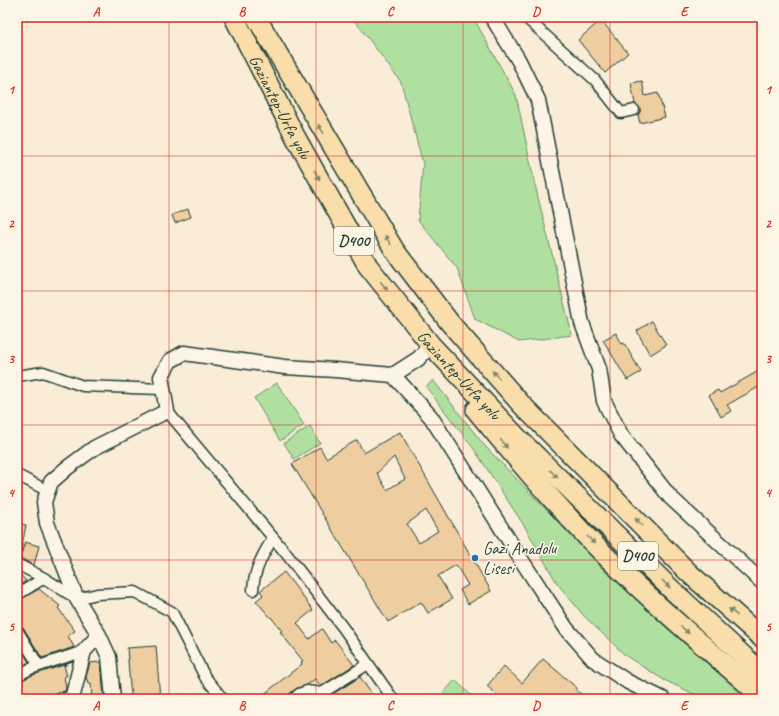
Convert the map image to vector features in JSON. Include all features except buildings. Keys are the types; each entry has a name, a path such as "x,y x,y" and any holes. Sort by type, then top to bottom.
{"highway":[{"name":"Gaziantep-Urfa yolu","path":"234,17 296,138 368,266 432,345 522,442 670,588 762,673"},
{"name":"Gaziantep-Urfa yolu","path":"256,17 395,251 450,323 521,404 689,573 760,636"},
{"path":"432,345 464,396 503,444 588,538 664,612 762,697"}],"street":[{"path":"492,17 520,61 538,100 582,323 599,369 604,401 621,435 670,497 762,582"},
{"path":"525,17 595,80 621,113 634,110"},
{"path":"393,699 344,629 273,538 167,411 161,377 170,361 184,353 285,367 393,375 418,359 432,345"},
{"path":"17,376 43,372 83,386 163,390"},
{"path":"393,375 432,417 566,628 593,659 628,682 663,699"},
{"path":"130,388 163,390"},
{"path":"113,699 109,657 99,635 77,599 47,524 44,502 51,482 94,448 167,411"},
{"path":"17,475 48,491"},
{"path":"253,590 254,580 262,558 273,538"},
{"path":"17,564 44,578 77,599 97,594 135,592 172,612 205,677 218,698"},
{"path":"17,595 44,578"},
{"path":"17,630 39,666"},
{"path":"68,698 84,651 99,635"},
{"path":"17,676 30,669 84,651"},
{"path":"294,699 299,694 307,692 324,696 368,664"}],"green space":[{"path":"352,17 473,17 516,95 536,189 572,335 519,342 475,319 457,268 418,220 423,164 401,82"},
{"path":"433,380 484,445 607,573 750,699 705,699 664,680 626,656 584,616 557,583 525,527 474,449 426,387"},
{"path":"277,383 304,425 280,441 254,398"},
{"path":"310,426 320,443 294,459 284,443"},
{"path":"455,680 475,699 438,699"}],"place":[{"name":"Gazi Anadolu Lisesi","path":"475,558"}]}
